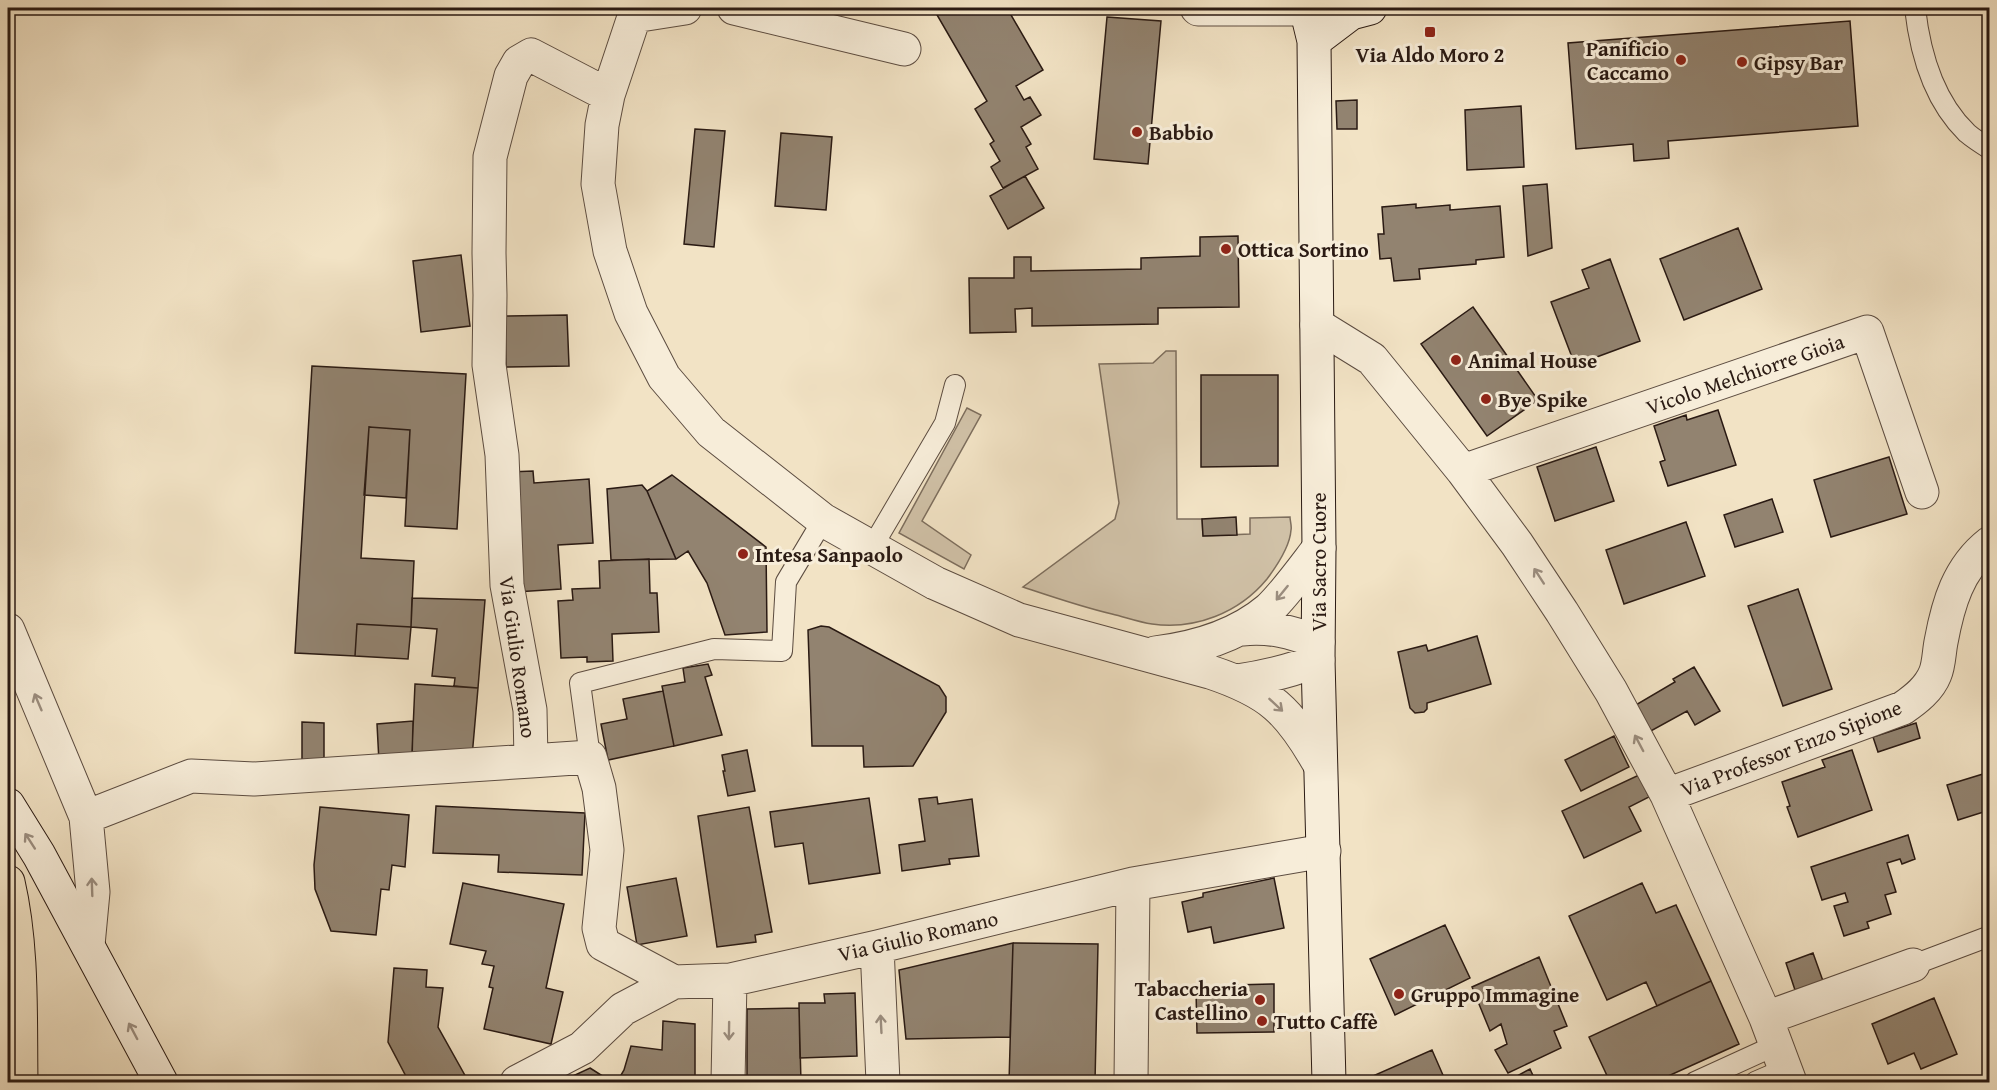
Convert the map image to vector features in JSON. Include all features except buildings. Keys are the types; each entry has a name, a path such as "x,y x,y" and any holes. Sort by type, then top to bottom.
{"main road":[{"path":"8,882 15,912 21,1083"}],"street":[{"path":"685,8 635,12 608,95 602,125 597,184 610,251 631,313 664,377 711,432 823,520 871,549 935,584 1018,620 1237,681 1268,698 1288,717 1303,735 1320,765"},
{"path":"734,8 904,49"},
{"path":"1197,8 1306,8"},
{"name":"Via Sacro Cuore","path":"1306,8 1314,41 1318,651 1329,1083"},
{"path":"1314,41 1351,13 1370,8"},
{"name":"Via Giulio Romano","path":"590,757 531,762 530,710 507,585 502,455 489,365 490,157 511,76 519,62 531,55 608,95"},
{"path":"1317,325 1372,358 1463,471 1517,544 1568,622 1611,691 1667,795 1780,1053 1913,965"},
{"name":"Vicolo Melchiorre Gioia","path":"1463,471 1867,332 1922,492"},
{"name":"Via Professor Enzo Sipione","path":"1667,795 1904,708 1922,695 1935,674 1945,621 1956,586 1966,567 1989,543"},
{"path":"1242,629 1270,608 1319,548"},
{"path":"1144,654 1184,650 1242,629 1262,627 1293,632 1318,651 1286,672 1237,681"},
{"path":"8,630 86,818 93,892 87,945"},
{"path":"590,757 599,788 607,850 598,928 603,944 674,982"},
{"path":"86,818 191,776 254,779 531,762"},
{"path":"8,805 39,855 161,1083"},
{"name":"Via Giulio Romano","path":"674,982 730,980 877,947 1133,884 1324,851"},
{"path":"1131,1083 1133,884"},
{"path":"877,947 883,1083"},
{"path":"728,1083 730,980"},
{"path":"517,1083 582,1047 623,1009 674,982"}],"lane":[{"path":"1915,8 1920,47 1938,95 1967,132 1989,149"},
{"path":"871,549 945,423 955,385"},
{"path":"590,757 580,683 714,649 782,651 786,582 823,520"},
{"path":"1913,965 1989,936"},
{"path":"1695,1083 1780,1053"},
{"path":"1755,1083 1780,1053"}],"shaded area":[{"path":"1166,351 1176,351 1177,519 1202,519 1203,536 1250,534 1250,518 1290,517 1290,536 1278,562 1256,591 1230,610 1184,624 1142,622 1023,587 1115,519 1119,503 1099,364 1153,363"},
{"path":"967,408 981,415 922,521 971,555 964,569 899,533"}],"place":[{"name":"Via Aldo Moro 2","path":"1430,32"},
{"name":"Panificio Caccamo","path":"1681,60"},
{"name":"Gipsy Bar","path":"1742,62"},
{"name":"Babbio","path":"1137,132"},
{"name":"Ottica Sortino","path":"1226,249"},
{"name":"Animal House","path":"1456,360"},
{"name":"Bye Spike","path":"1486,399"},
{"name":"Intesa Sanpaolo","path":"743,554"},
{"name":"Gruppo Immagine","path":"1399,994"},
{"name":"Tabaccheria Castellino","path":"1260,1000"},
{"name":"Tutto Caffè","path":"1262,1021"}]}
